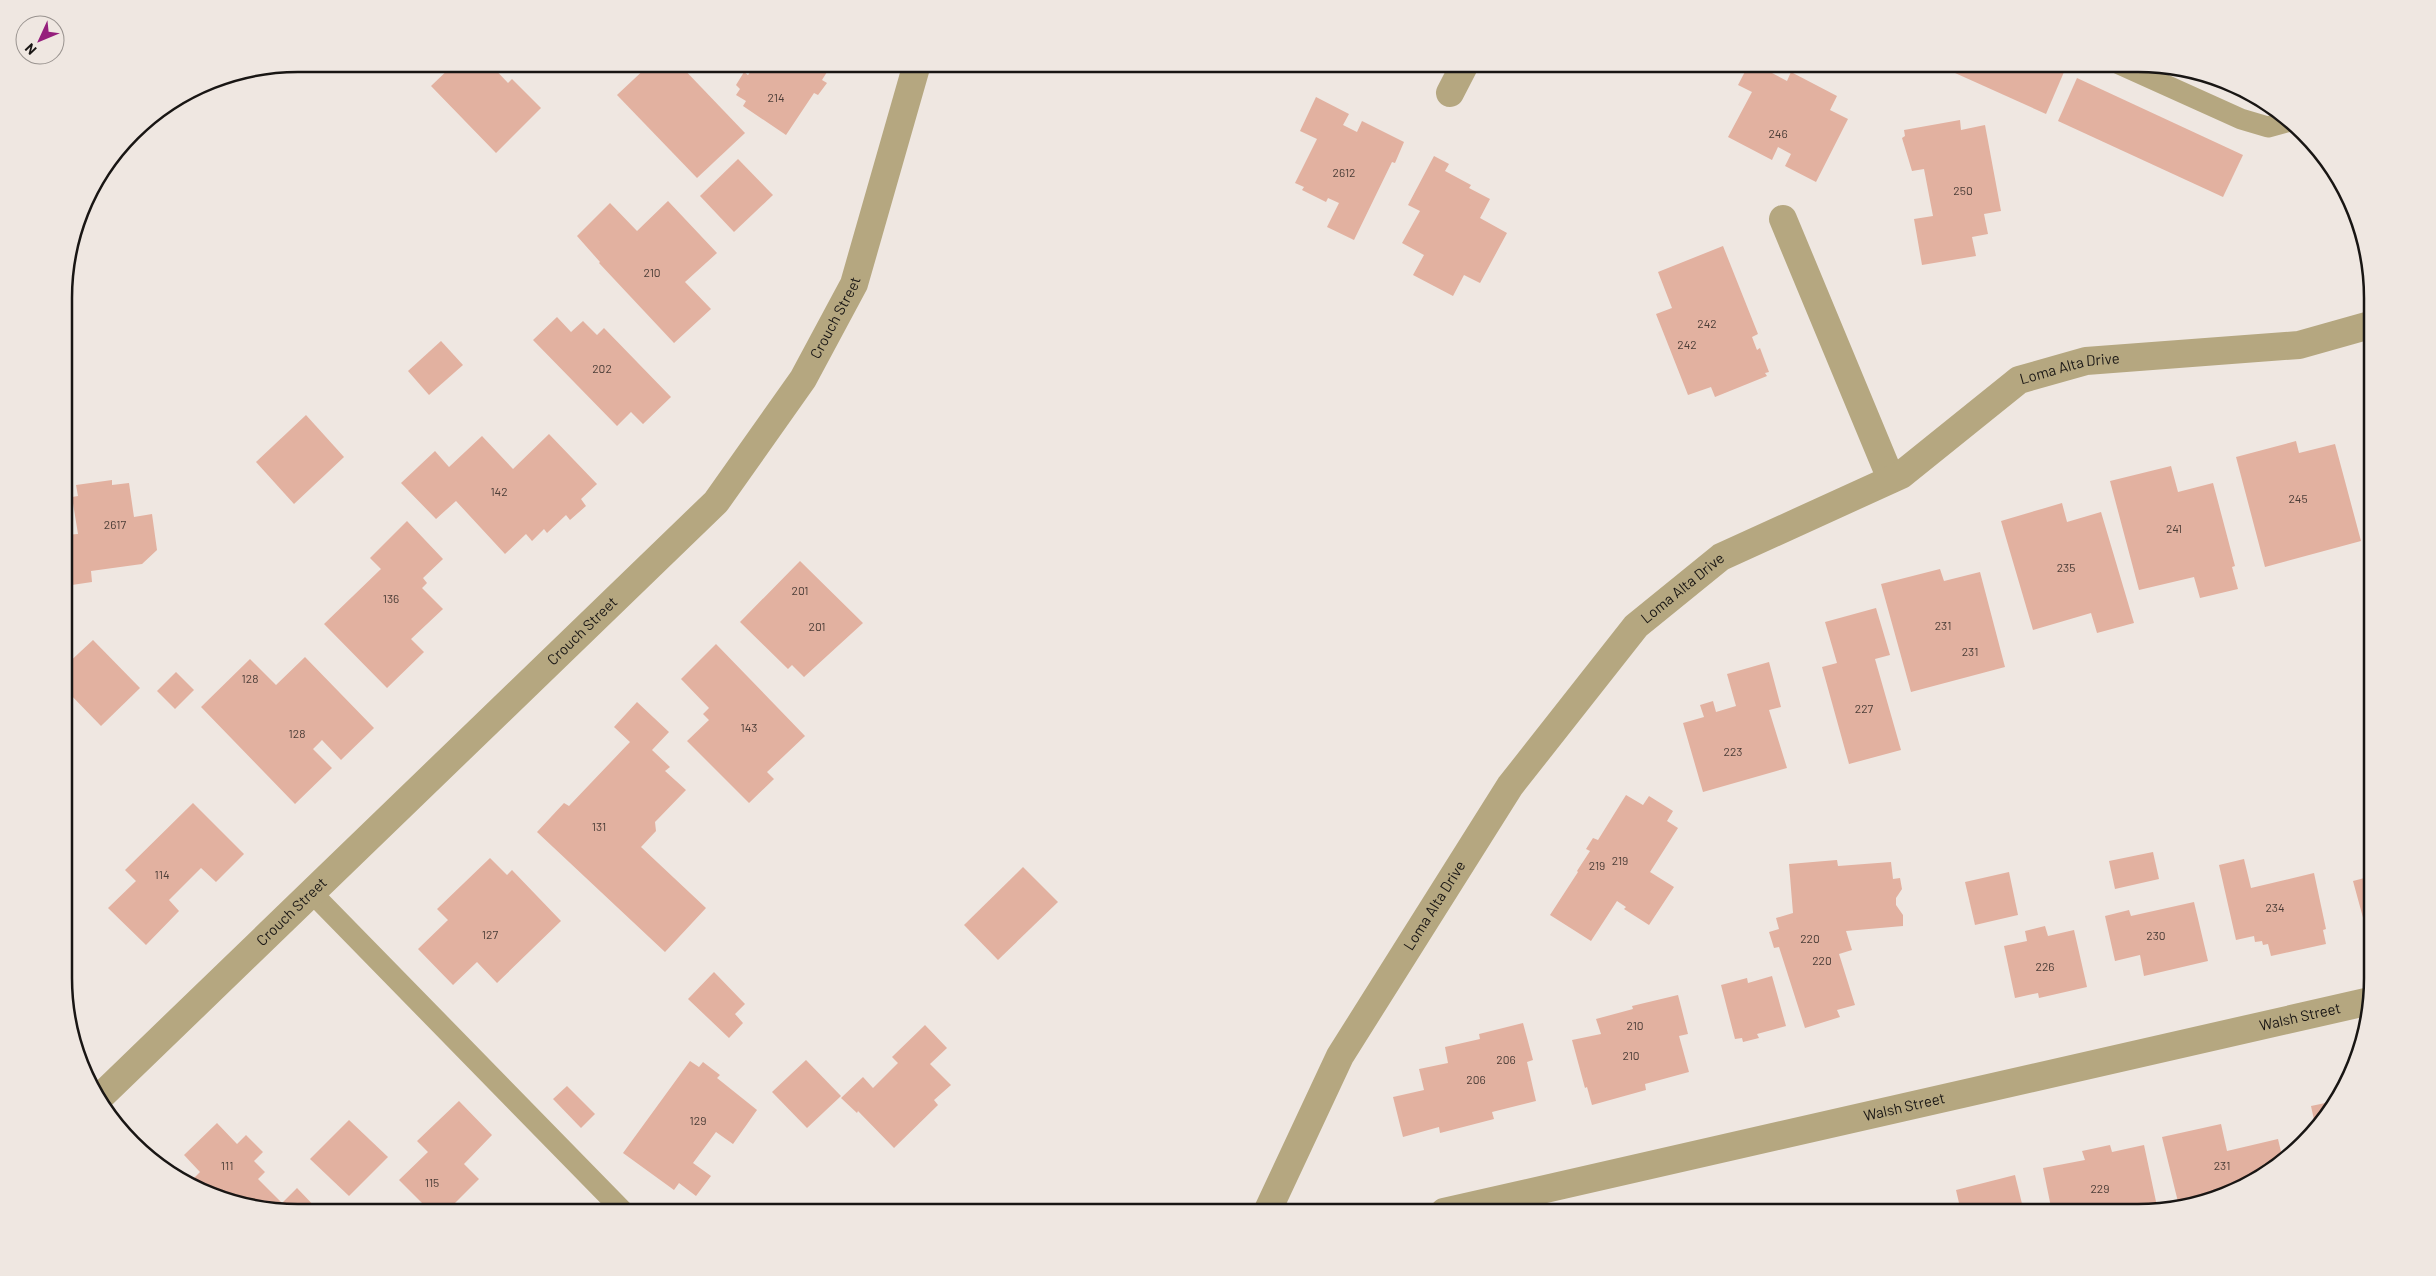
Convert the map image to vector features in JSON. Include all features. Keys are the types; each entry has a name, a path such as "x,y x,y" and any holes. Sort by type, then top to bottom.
{"street":[{"name":"Crouch Street","path":"105,1093 716,502 803,379 854,284 915,72"},
{"path":"1450,93 1461,72"},
{"path":"1783,219 1891,480"},
{"name":"Loma Alta Drive","path":"1271,1204 1345,1047 1510,786 1636,626 1721,557 1901,475 2019,380 2086,361 2299,345 2364,327"},
{"name":"Walsh Street","path":"1479,1204 2362,1003"}],"lane":[{"path":"2137,72 2242,120 2268,127 2280,124"},
{"path":"312,892 616,1204"}],"building":[{"path":"446,72 498,72 508,83 512,79 541,108 496,153 431,86"},
{"path":"641,72 687,72 745,133 697,178 617,95"},
{"path":"744,72 748,75 750,72 827,72 822,80 827,83 818,95 814,93 786,135 743,106 746,101 736,95 740,89 736,85"},
{"path":"1745,72 1770,72 1787,81 1791,72 1837,96 1830,110 1848,119 1816,182 1785,166 1791,154 1778,147 1772,160 1728,137 1752,92 1738,85"},
{"path":"1953,72 2064,72 2046,114"},
{"path":"2077,78 2243,155 2223,197 2058,121"},
{"path":"1316,97 1349,114 1343,125 1357,132 1362,121 1404,142 1395,163 1392,162 1354,240 1327,227 1339,203 1328,198 1326,202 1302,190 1304,187 1295,183 1317,139 1300,131"},
{"path":"1960,120 1961,130 1985,125 2001,211 1984,214 1988,234 1972,237 1976,256 1922,265 1914,219 1933,216 1924,169 1912,171 1902,138 1905,136 1904,130"},
{"path":"1434,156 1449,164 1445,171 1471,185 1469,188 1490,199 1480,218 1507,233 1480,283 1464,275 1453,296 1413,275 1424,255 1402,243 1420,211 1408,205"},
{"path":"738,159 773,195 734,232 700,196"},
{"path":"668,201 717,253 685,282 711,309 674,343 599,263 577,236 610,203 637,231"},
{"path":"1723,246 1758,334 1752,337 1757,350 1760,348 1769,372 1765,373 1767,376 1715,397 1711,387 1688,395 1656,314 1672,308 1658,272"},
{"path":"557,317 571,332 583,321 597,335 604,328 671,397 643,424 631,412 617,426 533,340"},
{"path":"441,341 463,365 429,395 408,371"},
{"path":"306,415 344,457 294,504 256,462"},
{"path":"549,434 597,484 581,499 586,506 570,520 566,515 547,533 544,529 532,541 526,534 505,554 456,501 436,519 401,483 435,451 449,467 482,436 513,469"},
{"path":"2296,441 2299,453 2335,444 2361,541 2265,567 2236,457"},
{"path":"2171,466 2178,492 2213,483 2235,566 2232,567 2238,589 2200,598 2194,577 2139,590 2110,481"},
{"path":"112,480 112,485 129,483 134,517 152,514 157,550 142,564 91,571 92,582 72,585 72,534 78,534 72,497 78,496 76,485"},
{"path":"2062,503 2067,522 2101,512 2134,623 2097,633 2091,613 2033,630 2001,521"},
{"path":"407,521 443,559 423,578 427,583 422,588 443,609 411,639 424,652 387,688 324,624 381,569 370,558"},
{"path":"800,561 863,623 804,677 792,665 788,669 740,622"},
{"path":"1940,569 1944,581 1980,572 2005,667 1911,692 1881,584"},
{"path":"1876,608 1890,655 1875,659 1901,750 1849,764 1822,667 1837,663 1825,622"},
{"path":"93,640 140,688 101,726 72,696 72,660"},
{"path":"716,644 805,736 767,772 774,779 749,803 687,741 709,720 703,714 709,708 681,679"},
{"path":"305,657 374,728 341,760 322,740 313,749 332,768 295,804 201,707 250,659 276,685"},
{"path":"1769,662 1781,707 1769,710 1787,768 1703,792 1683,723 1704,717 1700,705 1713,701 1716,712 1736,706 1727,674"},
{"path":"176,672 194,690 175,709 157,691"},
{"path":"637,702 669,732 652,750 670,767 665,771 686,790 655,822 656,831 641,847 706,908 665,952 537,832 564,803 569,806 630,742 614,727"},
{"path":"1626,795 1643,805 1649,796 1673,811 1667,821 1678,828 1650,872 1674,887 1649,925 1624,909 1626,907 1617,901 1591,941 1550,915 1590,851 1586,849 1593,838 1598,840"},
{"path":"193,803 244,854 216,882 201,868 169,900 179,911 146,945 108,908 136,881 125,870"},
{"path":"2153,852 2159,879 2115,889 2109,861"},
{"path":"490,858 507,875 512,870 561,921 497,983 477,962 453,985 418,949 448,920 437,909"},
{"path":"2244,859 2251,888 2314,873 2326,929 2323,930 2326,944 2271,956 2268,944 2263,945 2262,941 2255,942 2254,936 2236,940 2219,865"},
{"path":"1837,860 1838,866 1891,862 1893,879 1900,878 1902,889 1896,898 1896,905 1903,915 1903,926 1846,931 1852,950 1839,954 1855,1005 1837,1010 1840,1017 1805,1028 1779,947 1774,948 1769,932 1779,929 1776,918 1793,913 1789,864"},
{"path":"1023,867 1058,902 998,960 964,925"},
{"path":"2009,872 2018,915 1975,925 1965,882"},
{"path":"2364,878 2364,921 2353,881"},
{"path":"2194,902 2208,961 2144,976 2140,955 2115,961 2105,916 2129,910 2131,916"},
{"path":"2045,926 2048,936 2074,930 2087,987 2039,998 2038,993 2015,998 2004,946 2027,941 2025,931"},
{"path":"714,972 745,1004 735,1014 743,1023 729,1038 688,999"},
{"path":"1772,976 1786,1026 1757,1034 1759,1038 1743,1042 1742,1038 1735,1039 1721,985 1747,978 1748,983"},
{"path":"1678,995 1688,1034 1679,1036 1689,1072 1645,1084 1646,1090 1592,1105 1587,1087 1585,1088 1572,1040 1601,1034 1596,1019 1633,1009 1632,1006"},
{"path":"1523,1023 1533,1060 1527,1062 1536,1101 1492,1112 1494,1119 1440,1133 1439,1127 1403,1137 1393,1097 1424,1090 1419,1069 1448,1063 1445,1047 1480,1039 1479,1034"},
{"path":"925,1025 947,1048 930,1064 951,1085 934,1100 938,1105 894,1148 858,1111 857,1113 841,1098 863,1077 873,1088 898,1063 892,1057"},
{"path":"806,1060 841,1096 807,1128 772,1092"},
{"path":"690,1061 699,1067 703,1062 720,1075 717,1078 757,1110 733,1144 716,1132 693,1163 711,1176 696,1196 679,1183 674,1190 623,1153"},
{"path":"567,1086 595,1114 581,1128 553,1099"},
{"path":"459,1101 492,1135 464,1164 479,1179 454,1204 423,1204 399,1180 428,1152 417,1141"},
{"path":"2325,1103 2314,1119 2311,1106"},
{"path":"349,1120 388,1157 349,1196 310,1159"},
{"path":"217,1123 237,1144 246,1135 263,1152 254,1161 265,1172 258,1179 282,1203 240,1196 199,1180 194,1178 200,1172 184,1155"},
{"path":"2221,1124 2227,1151 2278,1139 2281,1152 2263,1165 2237,1180 2196,1196 2177,1200 2162,1137"},
{"path":"2110,1145 2112,1152 2144,1145 2156,1203 2050,1204 2043,1168 2085,1160 2082,1151"},
{"path":"2015,1175 2022,1204 1956,1204 1959,1203 1956,1190"},
{"path":"297,1188 312,1204 282,1203"}]}
